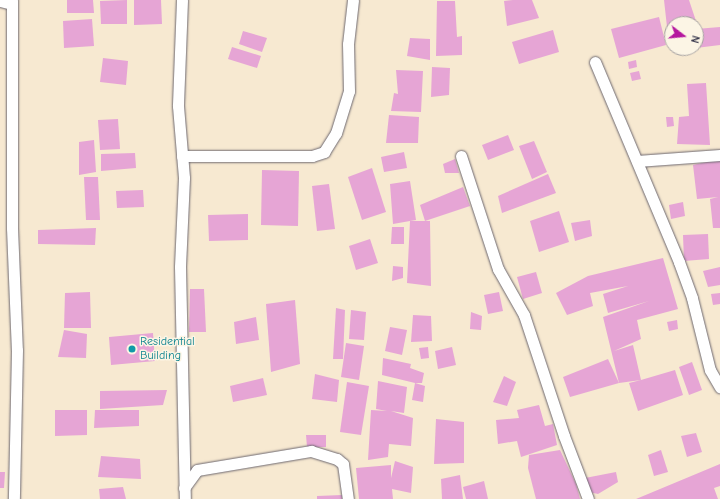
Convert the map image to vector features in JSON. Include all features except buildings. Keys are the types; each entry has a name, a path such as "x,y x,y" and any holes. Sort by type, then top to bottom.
{"street":[{"path":"0,0 12,2 12,228 17,350 14,499"},
{"path":"182,0 178,106 182,156 180,267 183,460 185,494"},
{"path":"182,156 312,156 324,152 336,133 349,91 348,44 353,0"},
{"path":"595,62 680,262 692,298 710,370 720,387"},
{"path":"637,161 720,155"},
{"path":"461,156 498,269 524,315 564,436 588,499"},
{"path":"183,460 197,470 311,451 337,459 344,464 348,499"},
{"path":"185,494 197,470"}],"place":[{"name":"Residential Building","path":"132,349"}]}
